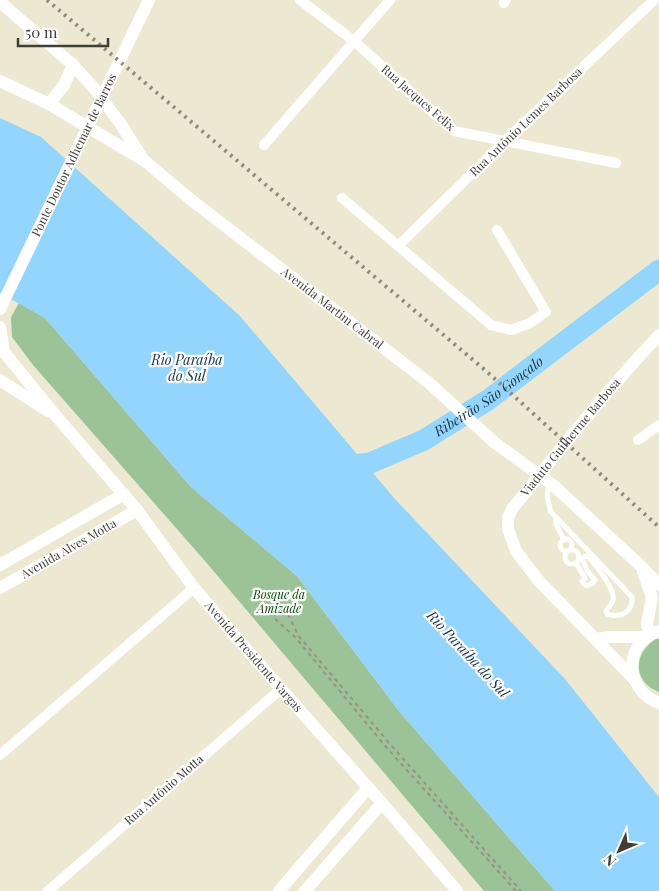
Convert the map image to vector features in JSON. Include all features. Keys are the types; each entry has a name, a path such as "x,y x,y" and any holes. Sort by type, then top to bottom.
{"street":[{"name":"Ponte Doutor Adhemar de Barros","path":"1,306 149,0"},
{"name":"Rua Jacques Felix","path":"300,0 354,41 454,131 616,163"},
{"path":"264,144 390,0"},
{"name":"Rua Antônio Lemes Barbosa","path":"398,246 505,141 654,0"},
{"path":"0,2 73,65 120,123 145,161"},
{"path":"49,104 64,84 73,65"},
{"name":"Avenida Martim Cabral","path":"0,81 49,104 145,161 190,199 428,382 495,442 549,482 642,567 659,585"},
{"path":"342,198 491,325 511,330 530,323 546,312 497,230"},
{"path":"0,327 2,351"},
{"name":"Viaduto Guilherme Barbosa","path":"596,639 538,580 516,551 508,529 508,518 512,509 630,366 659,335"},
{"name":"Avenida Presidente Vargas","path":"2,351 137,510 194,588 457,891"},
{"path":"1,383 17,368"},
{"name":"Avenida Presidente Vargas","path":"1,383 56,416"},
{"path":"638,440 659,425"},
{"name":"Avenida Alves Motta","path":"0,566 124,494"},
{"name":"Avenida Alves Motta","path":"0,588 137,510"},
{"path":"642,567 652,597 647,624 651,634"},
{"path":"0,755 194,588"},
{"path":"596,639 651,634"},
{"path":"634,679 632,668 638,645 651,634"},
{"path":"596,639 634,679 640,689 658,703"},
{"name":"Rua Antônio Motta","path":"48,891 281,689"},
{"path":"280,891 368,788"},
{"path":"305,891 382,803"}],"lane":[{"path":"549,482 547,497 551,512 632,597 632,602 626,611 616,616 607,614 606,611 613,597 600,571 589,557 585,556 582,559 583,564 595,580 587,586 582,581 585,578 576,563"},
{"path":"556,517 556,524 564,540 560,544 561,548 566,551 576,552 578,555 576,563"},
{"path":"570,550 566,560 572,564 576,563"}],"path":[{"path":"516,891 386,747 295,637 273,618 270,612 272,607 278,604 284,606 298,635 390,744 521,891"}],"green space":[{"name":"Bosque da Amizade","path":"19,303 45,318 191,487 297,576 399,711 555,891 484,891 205,561 33,365 12,337 11,317"},
{"path":"656,639 659,639 659,692 644,681 640,675 639,667 643,652"}],"water":[{"name":"Rio Paraíba do Sul","path":"0,118 41,137 240,316 395,499 565,679 659,797 659,891 555,891 399,711 297,576 191,487 45,318 0,293"}],"waterway":[{"name":"Ribeirão São Gonçalo","path":"337,467 370,463 424,440 488,400 659,270"}],"railway":[{"path":"47,0 485,370 659,527"}]}
